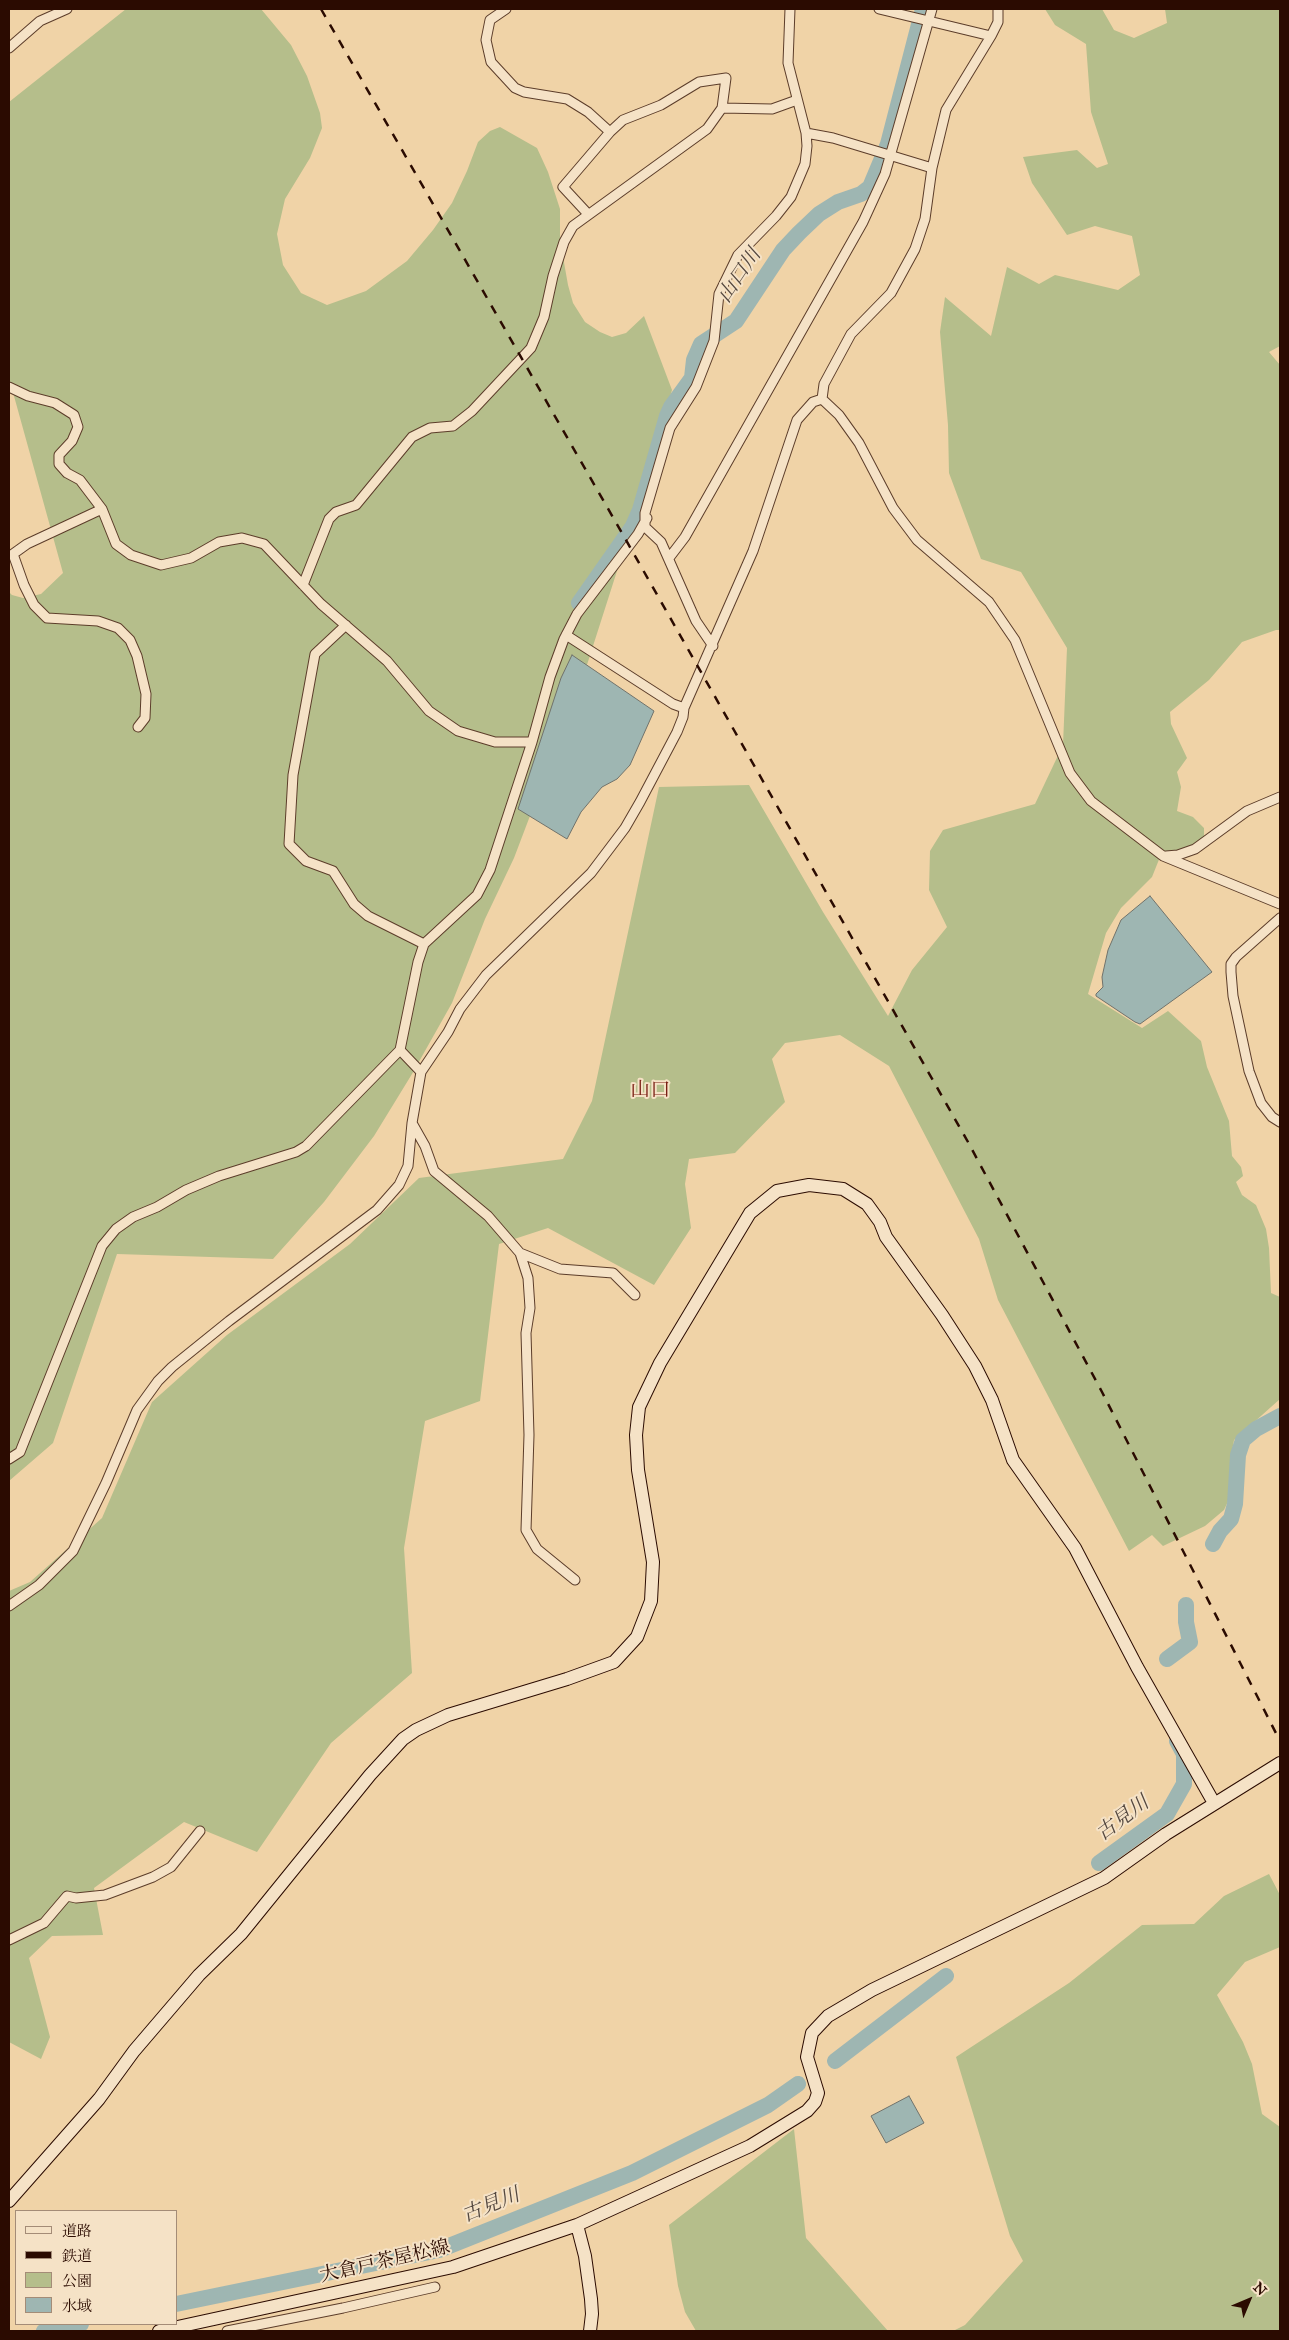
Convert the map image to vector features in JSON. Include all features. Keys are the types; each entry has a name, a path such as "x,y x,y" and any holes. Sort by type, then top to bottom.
{"street":[{"path":"9,48 40,22 67,9"},
{"path":"506,9 490,20 486,40 491,62 515,88 524,92 568,99 588,112 610,132"},
{"path":"713,646 696,621 670,558 661,542 645,527 647,518 645,513 670,428 696,387 714,341 719,294 738,255 776,216 790,197 804,164 807,146 806,133 788,63 790,9"},
{"path":"879,9 991,36"},
{"path":"670,558 685,538 863,222 885,174 932,9"},
{"path":"822,399 824,384 851,334 891,293 915,249 925,219 932,168 946,110 991,36 998,22 998,9"},
{"path":"303,584 329,519 336,512 356,505 412,438 430,428 453,426 472,411 531,348 544,317 553,276 564,242 573,226 707,129 722,108 726,78 700,82 661,104 623,120 610,132 563,187 588,214"},
{"path":"722,108 772,109 797,100"},
{"path":"806,133 833,138 932,168"},
{"path":"9,387 28,396 55,403 74,414 78,427 72,440 59,455 59,464 66,473 80,480 102,510 116,544 131,554 161,565 190,558 219,542 242,538 264,544 321,604 388,661 429,711 458,730 495,742 532,742"},
{"path":"9,1606 38,1585 73,1550 106,1483 137,1410 158,1381 172,1366 229,1321 377,1210 399,1184 408,1166 412,1123 421,1072 448,1032 460,1009 486,975 591,873 625,828 677,732 683,717 684,708 753,552 796,420 813,402 822,399"},
{"path":"822,399 839,415 858,444 893,508 918,540 989,602 1016,640 1070,772 1078,786 1091,801 1163,856 1280,904"},
{"path":"102,510 27,544 13,554 24,585 34,605 47,618 98,620 118,628 130,640 137,656 146,694 145,718 138,727"},
{"path":"9,1459 20,1452 102,1246 116,1229 134,1217 203,1183 296,1152 306,1146 400,1050 418,962 424,944 477,895 498,848 532,742 550,677 566,634 577,614 621,558 647,518"},
{"path":"346,626 315,654 293,775 289,844 306,861 333,871 354,904 368,916 424,944"},
{"path":"566,634 673,704 684,708"},
{"path":"1163,856 1178,855 1195,849 1246,811 1280,797"},
{"path":"1280,918 1236,958 1231,964 1231,972 1249,1071 1261,1103 1272,1117 1280,1122"},
{"path":"400,1050 421,1072"},
{"path":"412,1123 434,1171 488,1216 520,1253 528,1278 530,1308 526,1333 529,1435 526,1530 537,1549 575,1580"},
{"path":"9,2201 99,2099 134,2051 192,1983 241,1934 370,1775 403,1739 416,1730 448,1715 567,1679 614,1662 637,1637 651,1601 653,1562 638,1470 636,1435 639,1407 660,1363 750,1213 777,1191 809,1185 843,1189 867,1204 880,1222 886,1237 942,1315 975,1366 992,1400 1013,1460 1075,1548 1137,1667 1214,1803"},
{"path":"520,1253 560,1269 613,1273 635,1295"},
{"name":"大倉戸茶屋松線","path":"159,2331 174,2330 453,2267 577,2225 750,2146 807,2111 815,2102 818,2093 807,2057 812,2033 828,2016 872,1990 1104,1878 1166,1834 1280,1763"},
{"path":"9,1940 44,1924 67,1896 76,1898 105,1895 153,1877 171,1867 200,1831"},
{"path":"577,2225 585,2256 591,2300 590,2331"},
{"path":"227,2331 343,2308 435,2286"}],"green space":[{"path":"126,9 261,9 291,45 307,76 320,113 322,128 310,158 285,199 277,234 283,265 301,293 327,305 366,291 407,261 433,230 452,203 478,142 490,131 500,127 537,148 548,172 560,209 560,240 568,285 573,303 585,322 612,337 626,333 644,316 672,390 585,671 514,858 485,919 452,1003 412,1074 374,1136 324,1202 273,1259 117,1254 53,1443 9,1481 9,592 12,595 23,598 41,594 63,573 9,378 9,102"},
{"path":"1045,9 1102,9 1114,30 1134,38 1167,23 1165,9 1280,9 1280,346 1269,352 1280,365 1280,630 1242,642 1209,680 1170,712 1171,724 1187,758 1177,772 1181,787 1177,811 1193,817 1204,828 1204,838 1194,847 1178,852 1162,852 1152,877 1121,908 1106,933 1088,994 1142,1028 1168,1011 1201,1041 1207,1067 1229,1121 1232,1156 1241,1167 1243,1176 1236,1182 1242,1195 1256,1205 1266,1229 1269,1248 1271,1293 1280,1297 1280,1399 1234,1440 1230,1463 1230,1497 1224,1510 1205,1526 1163,1546 1152,1535 1129,1551 998,1300 979,1239 889,1066 840,1035 785,1043 772,1059 785,1102 735,1153 689,1159 685,1184 691,1228 654,1285 548,1228 499,1244 480,1401 425,1421 404,1548 412,1673 331,1743 257,1852 184,1822 94,1888 103,1935 52,1936 29,1958 50,2037 41,2059 9,2042 9,1591 30,1582 102,1518 152,1402 227,1335 350,1244 419,1178 563,1159 592,1101 659,787 749,785 823,912 888,1016 912,970 947,927 929,890 930,851 943,830 1035,804 1063,745 1067,648 1021,572 981,559 949,473 948,425 940,332 945,297 991,336 1007,267 1039,284 1055,275 1118,290 1140,275 1132,236 1095,226 1067,235 1032,183 1023,157 1077,150 1097,168 1108,164 1091,112 1086,44 1055,25"},
{"path":"1269,1874 1280,1895 1280,1947 1245,1962 1217,1995 1243,2042 1252,2064 1262,2114 1280,2127 1280,2331 953,2331 965,2325 1023,2261 1010,2236 956,2057 1069,1983 1142,1925 1194,1924 1224,1896"},
{"path":"794,2129 806,2238 888,2331 696,2331 685,2312 678,2286 669,2225"}],"water":[{"path":"572,655 654,711 630,765 617,779 602,787 581,812 567,839 518,809 561,678"},
{"path":"1150,896 1212,972 1140,1024 1096,996 1096,994 1103,987 1102,977 1108,950 1121,920"},
{"path":"909,2096 924,2123 886,2143 871,2116"}],"waterway":[{"name":"山口川","path":"579,603 633,526 640,510 667,416 671,407 692,378 694,360 701,344 736,321 783,250 819,214 838,202 861,194 870,187 888,144 923,9"},
{"name":"古見川","path":"1213,1544 1220,1531 1231,1519 1235,1504 1238,1455 1243,1440 1256,1429 1280,1416"},
{"name":"古見川","path":"1167,1659 1190,1642 1186,1622 1186,1605"},
{"name":"古見川","path":"1099,1863 1167,1814 1184,1784 1184,1754 1177,1741"},
{"name":"古見川","path":"835,2061 946,1976"},
{"name":"古見川","path":"178,2304 439,2250 632,2173 768,2105 798,2084"},
{"name":"古見川","path":"44,2331 76,2325"}],"railway":[{"path":"321,9 622,533 968,1142 1102,1392 1280,1741"}],"district":[{"name":"山口","path":"650,1091"}]}
